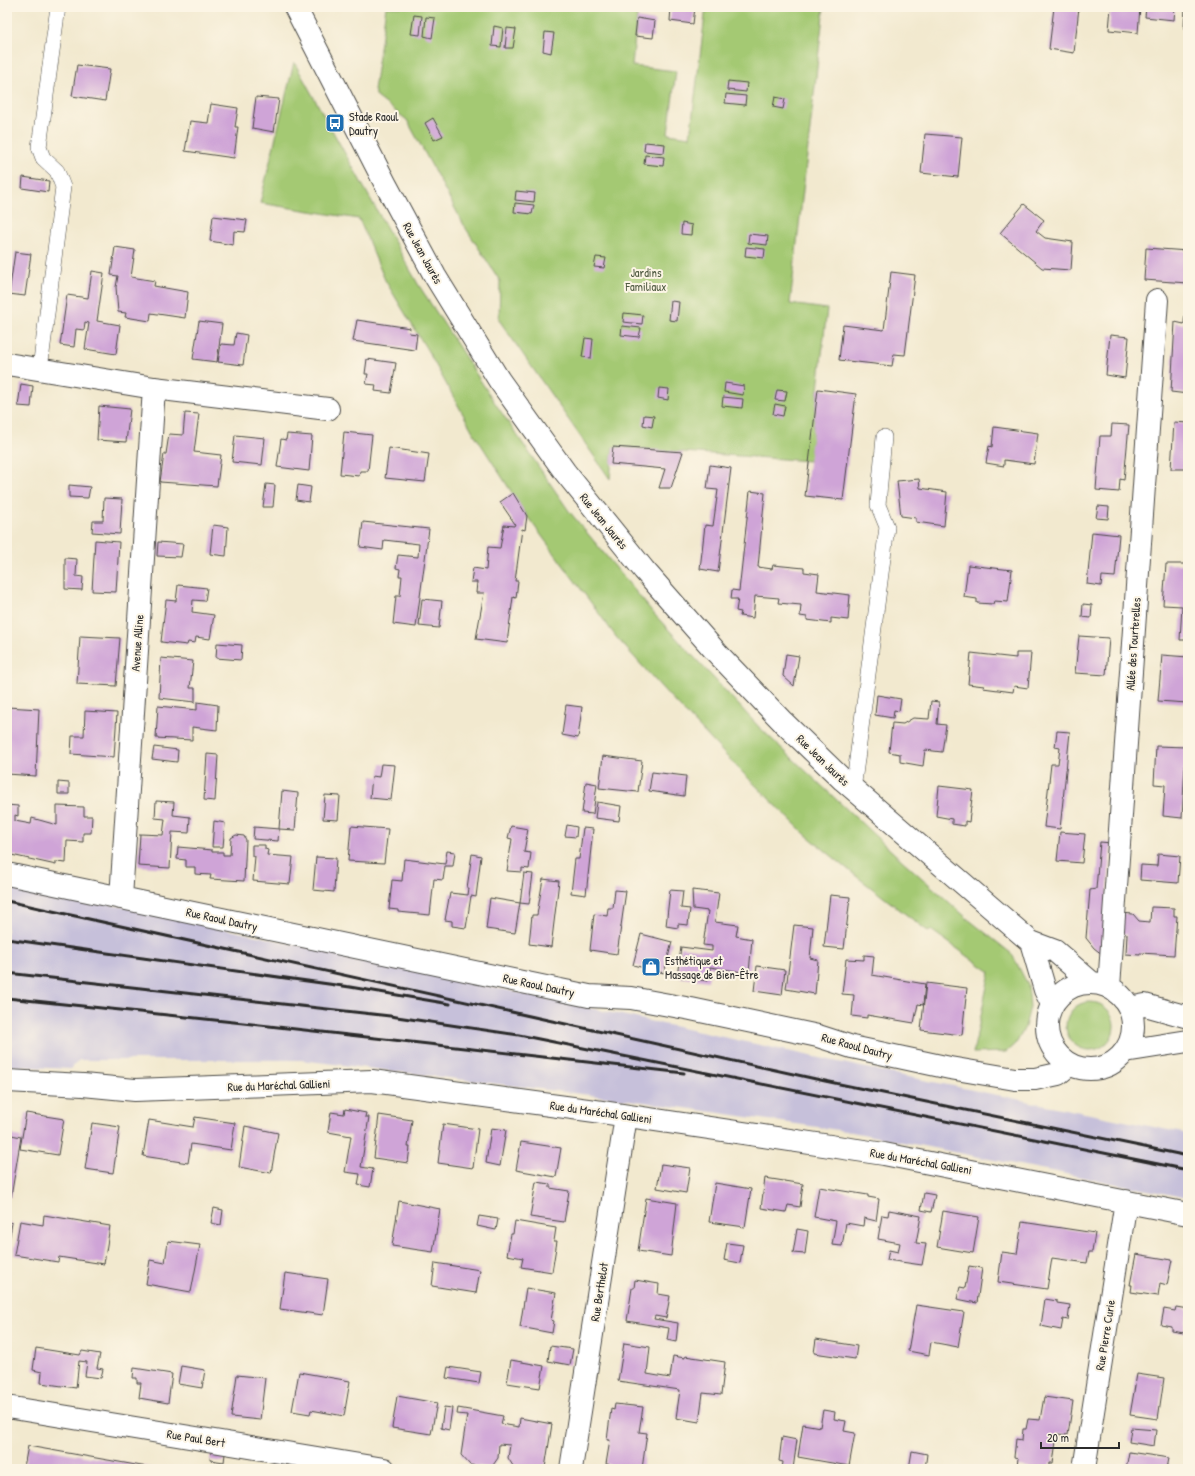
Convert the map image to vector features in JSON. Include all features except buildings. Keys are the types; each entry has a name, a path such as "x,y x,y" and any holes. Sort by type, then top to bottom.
{"street":[{"name":"Rue Jean Jaurès","path":"295,7 385,183 435,276 504,386 565,472 644,570 722,658 783,722 853,790 1031,942 1055,951 1101,985"},
{"name":"Allée des Tourterelles","path":"1101,985 1157,300"},
{"path":"7,364 154,388 328,409"},
{"name":"Avenue Alline","path":"121,898 154,388"},
{"name":"Rue Raoul Dautry","path":"7,874 589,996 631,998 771,1025 818,1036 852,1047 950,1068 1015,1079 1035,1079 1058,1074 1069,1064"},
{"path":"1031,942 1045,990 1052,1004"},
{"path":"1080,983 1101,985 1118,992 1129,1008 1133,1019 1133,1030 1130,1042 1125,1052 1114,1062 1100,1068 1090,1070 1079,1068 1069,1064 1058,1056 1050,1045 1046,1031 1047,1017 1052,1004 1059,995 1069,988 1080,983"},
{"path":"1129,1008 1145,1005 1188,1017"},
{"path":"1125,1052 1188,1041"},
{"name":"Rue du Maréchal Gallieni","path":"7,1081 82,1085 135,1090 372,1081 626,1116 884,1154 1126,1200 1188,1214"},
{"name":"Rue Berthelot","path":"571,1469 626,1116"},
{"name":"Rue Pierre Curie","path":"1084,1469 1126,1200"},
{"name":"Rue Paul Bert","path":"7,1408 384,1469"}],"lane":[{"path":"40,369 63,187 57,171 43,158 39,147 58,7"},
{"path":"853,790 886,527 878,505 884,437"}],"shaded area":[{"path":"7,882 889,1073 1188,1134 1188,1198 852,1132 622,1099 301,1060 79,1060 71,1069 7,1066"}],"green space":[{"name":"Jardins Familiaux","path":"386,7 638,7 632,66 676,71 668,134 690,137 706,7 824,7 790,304 827,309 810,461 613,447 610,479 499,320 500,281 465,227 407,120 377,97 374,90"},
{"path":"294,62 418,284 493,400 569,511 655,615 759,727 886,846 968,919 1012,954 1028,985 1030,1007 1025,1027 1017,1042 1006,1052 973,1053 990,972 931,930 929,932 856,876 805,834 735,765 617,638 527,516 473,432 429,353 385,280 359,219 260,203"},
{"path":"1090,1002 1099,1004 1107,1009 1112,1017 1114,1026 1112,1035 1107,1043 1099,1048 1090,1050 1081,1048 1073,1043 1068,1035 1066,1026 1068,1017 1073,1009 1081,1004"}],"railway":[{"path":"7,901 825,1081 1188,1156"},
{"path":"7,939 350,987 450,1004"},
{"path":"7,973 390,1016 519,1035 1188,1170"},
{"path":"7,998 684,1073"}],"place":[{"name":"Stade Raoul Dautry","path":"335,123"},
{"name":"Esthétique et Massage de Bien-Être","path":"651,967"}]}
